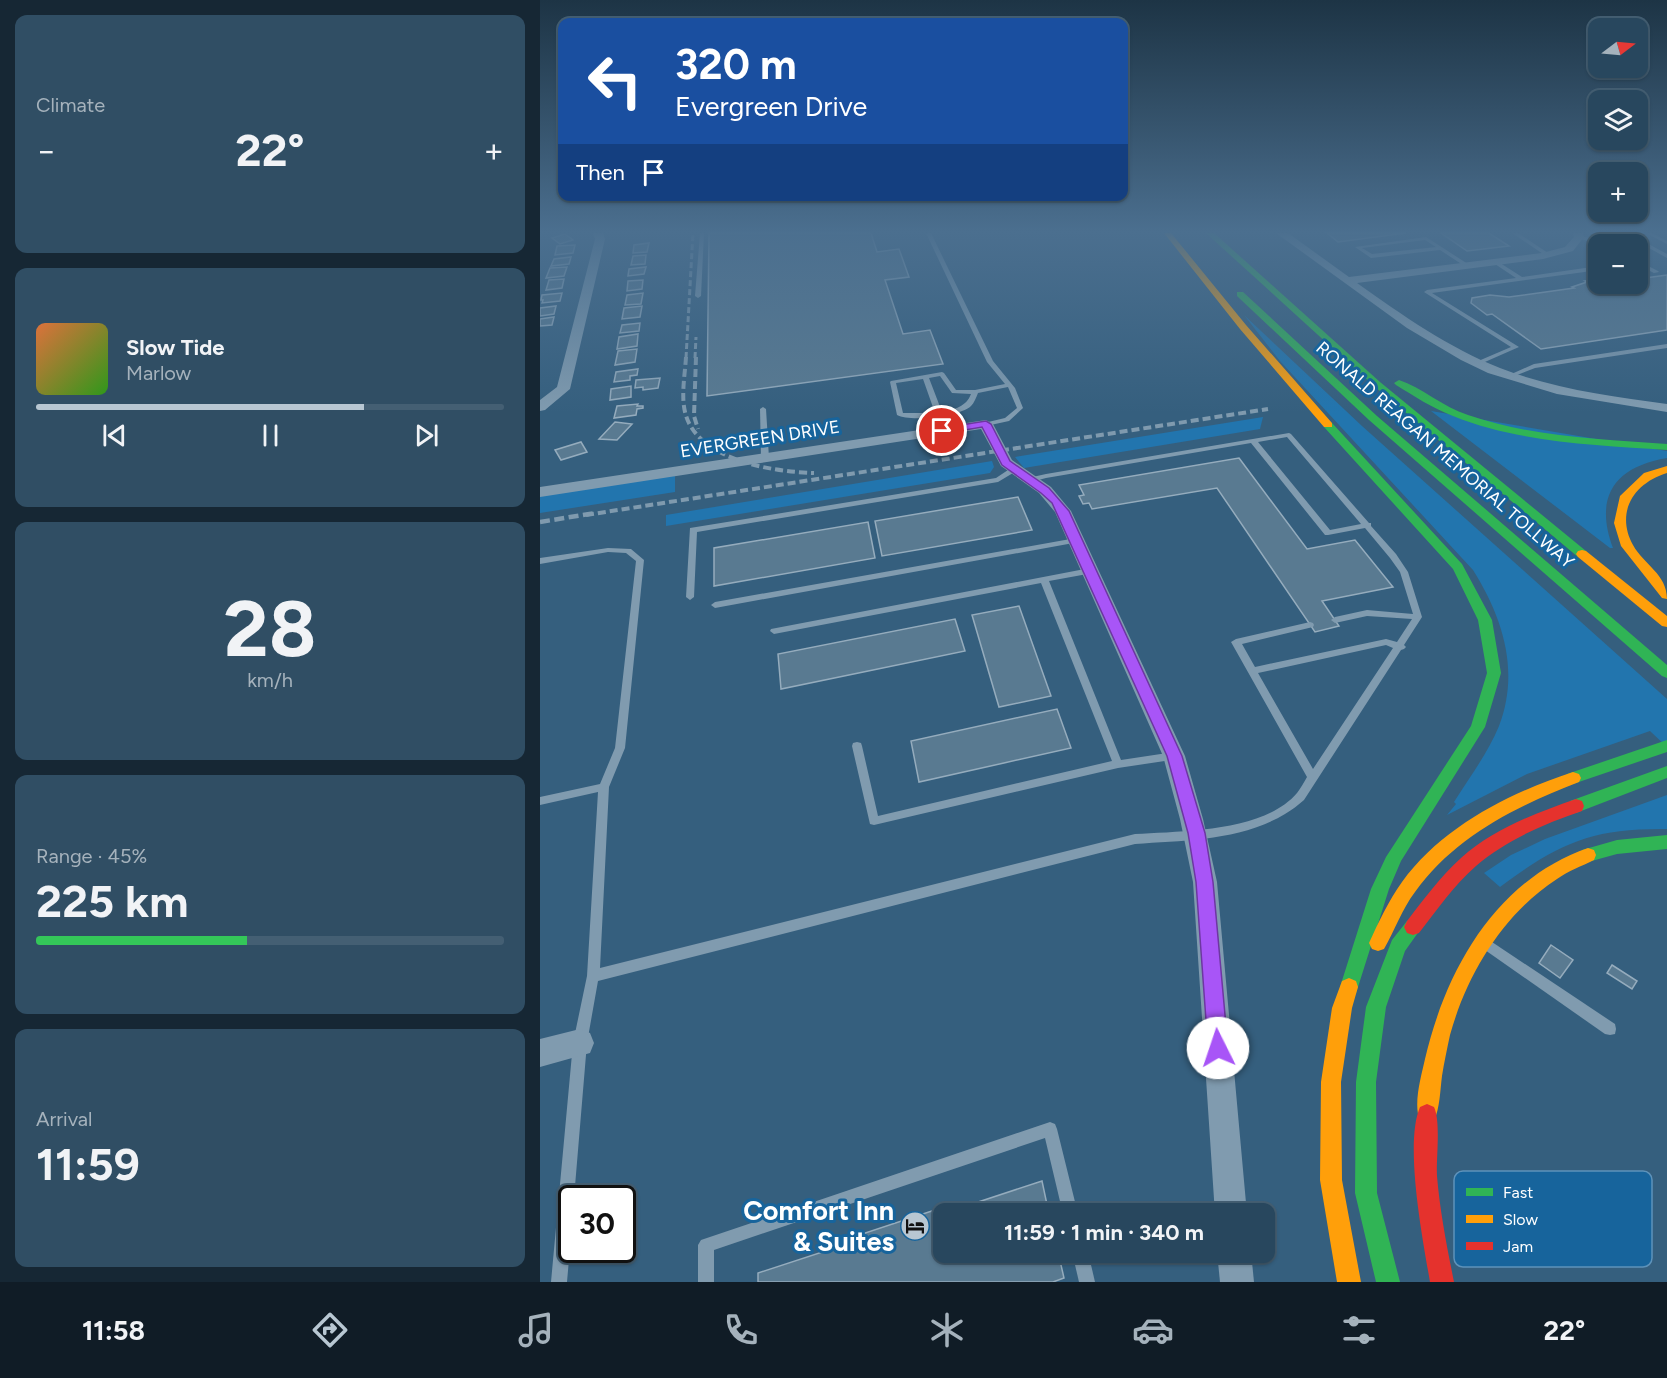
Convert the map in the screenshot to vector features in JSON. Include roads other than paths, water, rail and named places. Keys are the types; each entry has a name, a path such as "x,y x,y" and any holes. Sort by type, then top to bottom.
{"highway":[{"path":"1215,293 1326,423 1458,567 1485,620 1494,673 1478,727 1394,856 1380,889 1342,1008 1331,1082 1331,1179 1349,1282"},
{"name":"RONALD REAGAN MEMORIAL TOLLWAY","path":"1240,293 1373,418 1667,673"},
{"name":"RONALD REAGAN MEMORIAL TOLLWAY","path":"1274,293 1429,429 1667,623"},
{"path":"1289,307 1414,394 1455,415 1503,431 1667,447"},
{"path":"1667,469 1648,475 1624,498 1620,523 1627,546 1667,595"},
{"path":"1342,1008 1413,881 1450,841 1487,817 1539,790 1667,746"},
{"path":"1388,1282 1366,1193 1366,1082 1376,1007 1398,946 1433,901 1476,855 1537,820 1667,772"},
{"path":"1442,1282 1430,1230 1425,1140 1432,1064 1449,1002 1476,948 1514,904 1563,864 1603,849 1635,843 1667,842"}],"street":[{"path":"540,407 563,389 587,293"},
{"path":"1365,293 1436,341 1478,363 1510,376 1580,395 1667,408"},
{"path":"986,424 1000,455 1056,501 1174,756 1196,833 1205,882 1230,1203"},
{"name":"EVERGREEN DRIVE","path":"540,492 986,424"},
{"path":"540,1053 580,1043"},
{"path":"1235,1263 1237,1282"}],"lane":[{"path":"957,293 990,362 1009,385 1020,408 1007,420 986,424"},
{"path":"1428,293 1516,347 1478,363"},
{"path":"1510,376 1534,366 1667,346"},
{"path":"975,392 971,403 966,407 907,417 900,415 893,382 942,374 954,392 975,392 1009,385"},
{"path":"925,376 939,413"},
{"path":"763,409 765,458"},
{"path":"593,976 1135,839 1225,831 1269,820 1294,802 1401,647 1418,617 1404,572 1368,525 1289,435 1046,476 1023,475 693,530 690,597"},
{"path":"1253,441 1328,533 1368,525"},
{"path":"715,605 1076,540"},
{"path":"540,561 608,550 628,551 640,560 620,748 604,787 593,976 580,1043 559,1282"},
{"path":"774,631 1090,571"},
{"path":"1044,580 1118,764"},
{"path":"1335,620 1367,613 1418,617"},
{"path":"1310,625 1236,642 1312,777"},
{"path":"1253,671 1386,642 1401,647"},
{"path":"857,746 874,821 1118,764 1174,756"},
{"path":"540,801 604,787"},
{"path":"1482,942 1610,1029"},
{"path":"706,1282 706,1245 1050,1129 1068,1203"},
{"path":"1083,1263 1087,1282"}],"railway":[{"path":"686,358 690,293"},
{"path":"695,358 696,337"},
{"path":"686,357 683,392 685,412 692,428 704,442 720,452 758,466 814,473"},
{"path":"696,357 694,416 698,429"},
{"path":"586,515 1268,409"},
{"path":"540,522 595,513"}],"place":[{"name":"Comfort Inn & Suites","path":"915,1226"}]}
